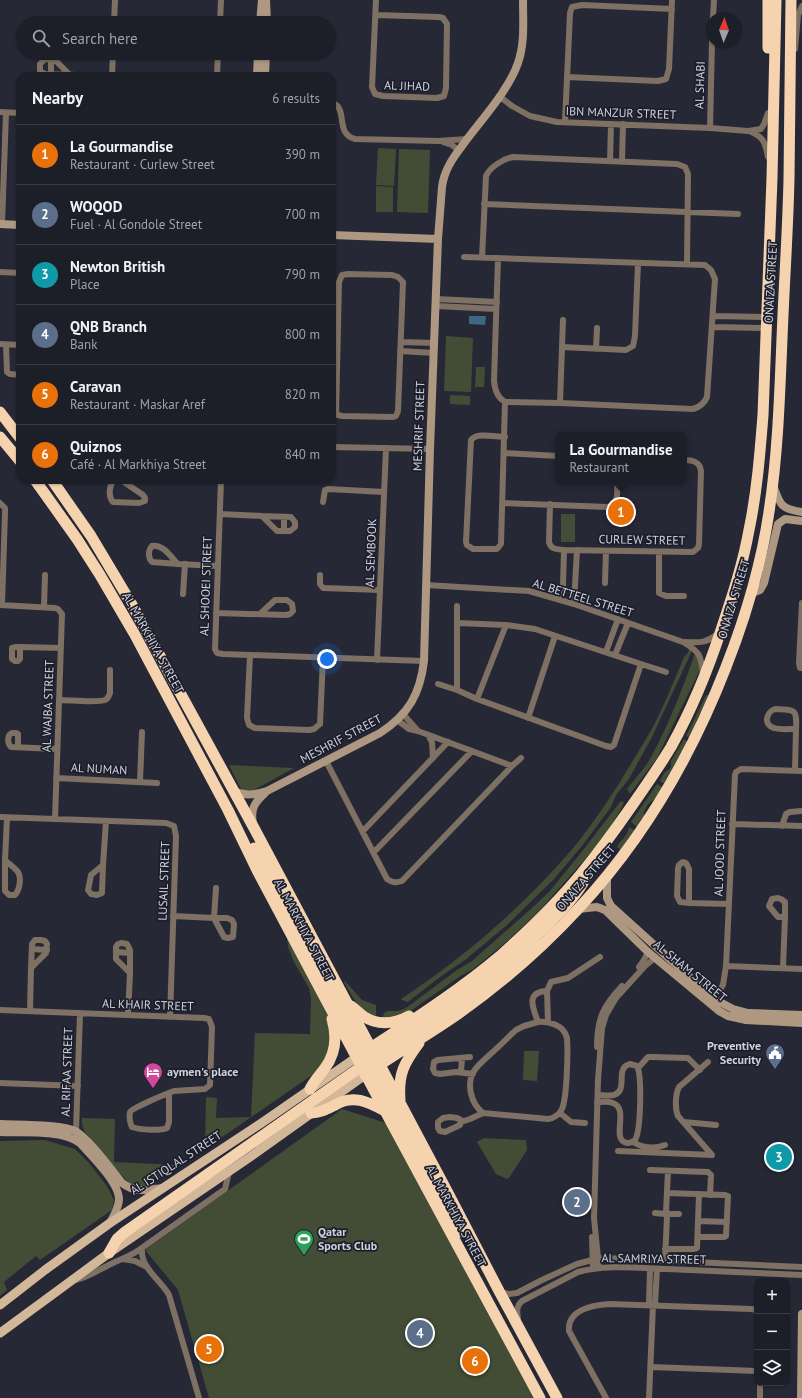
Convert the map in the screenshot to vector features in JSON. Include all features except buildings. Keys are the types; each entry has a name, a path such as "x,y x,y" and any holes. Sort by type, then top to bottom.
{"highway":[{"path":"768,0 768,156 772,178"},
{"name":"ONAIZA STREET","path":"368,1061 516,941 563,894 589,865 610,838 670,748 704,679 732,600 753,512 763,415 772,178 776,0"},
{"name":"ONAIZA STREET","path":"368,1061 424,1036 487,993 542,945 578,909 607,877 653,814 687,757 719,686 752,593 761,554 773,484 779,404 789,188 790,0"},
{"path":"0,413 16,433"},
{"path":"1,439 16,456"},
{"name":"AL MARKHIYA STREET","path":"38,484 73,533 100,575 134,634 228,810 258,872 330,1006 368,1061 401,1104 497,1288 557,1398"},
{"name":"AL MARKHIYA STREET","path":"55,484 91,536 121,585 254,828 347,1004 385,1111 540,1398"},
{"path":"228,810 254,848 481,1272 497,1288"},
{"path":"109,1253 117,1240 125,1232 368,1061 451,1007 511,959 576,893 586,876 589,865"},
{"path":"347,1004 368,1019 376,1022 387,1023 401,1021 420,1010 435,1006"},
{"path":"310,1089 329,1062 334,1049 334,1027 330,1006"},
{"path":"401,1104 400,1082 402,1072 409,1056 424,1036"},
{"path":"311,1114 322,1112 340,1102 350,1099 364,1101 385,1111"}],"main road":[{"name":"AL ISTIQLAL STREET","path":"0,1305 110,1223 310,1089 368,1061"},
{"path":"0,1333 109,1253 229,1172 311,1114 368,1061"}],"street":[{"path":"114,16 115,0"},
{"path":"220,16 221,0"},
{"path":"261,16 262,0"},
{"path":"266,0 267,16"},
{"name":"AL JIHAD","path":"376,0 372,87 375,94 383,96 436,98 444,96 446,20 438,16 376,15"},
{"name":"MESHRIF STREET","path":"254,828 252,810 254,804 267,792 380,732 400,717 410,706 419,687 424,661 438,239 443,178 449,164 499,96 512,75 520,56 523,36 523,0"},
{"path":"567,78 658,81 666,79 669,75 672,0"},
{"path":"713,12 714,0"},
{"path":"565,122 570,13 572,7 582,5 672,9"},
{"path":"790,68 796,46 798,15 802,6"},
{"name":"AL SHABI","path":"710,128 712,48"},
{"path":"42,72 40,67 42,61 46,60"},
{"path":"51,60 51,72"},
{"path":"54,60 57,61 67,72"},
{"path":"112,72 113,60"},
{"path":"217,72 218,60"},
{"path":"257,72 258,60"},
{"path":"265,72 266,60"},
{"name":"IBN MANZUR STREET","path":"499,96 512,106 530,116 539,119 565,122 748,131 757,134 764,141 768,156"},
{"path":"336,105 340,110 344,132 350,138 438,141 467,139"},
{"path":"16,113 3,112 1,224 16,225"},
{"path":"748,131 761,129 768,113"},
{"path":"610,161 611,124"},
{"path":"622,162 623,124"},
{"path":"438,141 452,145 459,151"},
{"path":"482,258 486,176 488,172 508,158 677,164 685,167 688,174 687,264"},
{"path":"484,204 738,214"},
{"path":"336,235 438,239"},
{"path":"464,257 705,264 714,273 715,279 706,402 698,408 693,409 505,402 501,400 494,388 498,258"},
{"path":"562,347 626,350 633,346 635,336 638,263"},
{"path":"0,272 16,273"},
{"path":"336,378 339,282 342,275 392,275 401,278 403,286 401,342 398,411 396,416 389,418 342,416 336,414"},
{"path":"436,303 497,302"},
{"path":"436,303 496,309"},
{"path":"713,316 742,317 766,323"},
{"path":"742,317 742,328"},
{"path":"560,403 563,320"},
{"path":"712,327 742,328 766,323"},
{"path":"596,349 597,328"},
{"path":"401,342 434,343"},
{"path":"16,345 3,344 7,372 16,375"},
{"path":"400,351 434,353"},
{"path":"505,402 505,437 501,544 500,547 493,549 473,549 469,547 466,542 471,440 472,437 477,436 505,437"},
{"path":"336,447 430,449"},
{"name":"AL SEMBOOK","path":"377,660 386,448"},
{"path":"504,453 555,456"},
{"name":"CURLEW STREET","path":"550,504 549,542 553,549 693,552 698,548 701,467 696,462 687,460"},
{"path":"111,484 110,498 113,502 139,503 145,501 143,495 127,484"},
{"name":"AL SHOOEI STREET","path":"221,484 216,653 424,661"},
{"path":"502,503 608,507 615,503 618,484"},
{"path":"773,484 779,502 783,507 791,511 802,512"},
{"path":"324,502 324,493 325,490 328,489 384,492"},
{"path":"0,503 5,508 1,605"},
{"path":"220,514 290,517 294,520 295,524 293,529 290,531 279,531 274,529 262,516"},
{"path":"284,517 284,531"},
{"path":"752,593 760,590 764,583 778,524 784,519 802,521"},
{"path":"178,564 162,548 154,546 150,549 149,557 152,562 178,564 218,566"},
{"path":"561,600 564,550"},
{"path":"574,604 577,550"},
{"path":"605,583 606,551"},
{"path":"659,552 660,593 666,596 684,596"},
{"path":"183,594 185,564"},
{"path":"44,607 45,575"},
{"path":"320,575 320,584 323,588 380,590"},
{"path":"563,586 569,584 574,588"},
{"name":"AL BETTEEL STREET","path":"426,585 529,591 574,604 683,642 698,652 702,662 704,679"},
{"path":"216,613 260,614 290,614 293,611 292,604 288,600 275,600 260,614"},
{"path":"802,603 798,663 800,668 802,668"},
{"name":"AL WAJBA STREET","path":"1,605 58,609 62,614 55,820"},
{"path":"457,606 457,690"},
{"path":"606,652 618,619"},
{"path":"457,623 506,625 535,629 666,672"},
{"path":"615,655 628,623"},
{"path":"477,699 506,625"},
{"name":"AL BETTEEL STREET","path":"683,642 703,642 711,639 721,631"},
{"path":"528,718 555,636"},
{"path":"20,647 61,648"},
{"path":"250,655 248,722 249,725 255,728 314,730 320,724 323,658"},
{"path":"438,684 611,747 616,741 641,664"},
{"path":"59,700 98,701 107,699 110,693 110,670"},
{"path":"794,770 797,716 793,711 775,709 770,711 768,714 767,722 774,728 796,729"},
{"path":"400,717 418,731 512,766"},
{"name":"AL NUMAN","path":"140,782 142,732"},
{"path":"428,735 432,742 433,758"},
{"path":"363,831 448,742"},
{"path":"18,747 57,749"},
{"path":"374,852 472,751"},
{"path":"326,761 388,879 397,883 402,881 521,758"},
{"name":"AL JOOD STREET","path":"714,999 723,985 726,966 734,779 736,772 745,768 802,770"},
{"name":"AL NUMAN","path":"56,778 157,783"},
{"name":"MESHRIF STREET","path":"233,790 242,794 250,795 267,792"},
{"path":"782,826 786,814 790,812 802,812"},
{"path":"3,818 5,891 12,896 18,891 18,872 5,860"},
{"name":"LUSAIL STREET","path":"3,818 106,821 169,824 174,826 176,836 170,1017"},
{"path":"103,865 91,875 89,892 94,895 102,893 106,821"},
{"path":"732,824 802,826"},
{"path":"689,903 689,869 686,863 683,862 678,868 677,896 680,902 689,903 729,904"},
{"path":"578,909 600,907 600,900 605,900 608,902 607,877"},
{"path":"5,880 19,880"},
{"path":"89,882 103,883"},
{"path":"173,916 214,918 216,888"},
{"name":"AL SHAM STREET","path":"608,902 714,999 734,1009 748,1013 802,1015"},
{"name":"AL SHAM STREET","path":"600,907 605,910 648,952 710,1005 728,1016 746,1020 802,1023"},
{"path":"783,968 785,917"},
{"path":"30,1012 31,968 33,942 38,940 45,941 47,944 47,950 45,957 31,968"},
{"path":"128,1015 130,974 130,953 129,946 124,943 118,944 116,952 117,960 130,974"},
{"path":"32,950 47,950"},
{"path":"116,952 130,953"},
{"path":"596,1268 594,1218 598,1095 597,1038 599,1018 609,1000 642,964 648,952"},
{"path":"548,1022 547,991 551,982 568,978 600,957"},
{"path":"598,1080 600,1073 602,1028 609,1009 616,998 655,958"},
{"path":"726,966 802,969"},
{"path":"538,1022 532,1005 532,1000 534,995 539,991 547,991"},
{"name":"AL KHAIR STREET","path":"0,1010 206,1018 210,1021 212,1027 210,1085 205,1090 177,1090 169,1093"},
{"name":"AL RIFAA STREET","path":"76,1132 80,1014"},
{"path":"461,1122 483,1113 553,1118 560,1113 564,1100 567,1038 563,1030 553,1023 548,1022 538,1022 524,1026 516,1030 480,1063 473,1074 470,1088 474,1103 483,1113"},
{"path":"638,1068 652,1056 688,1058 700,1070"},
{"path":"470,1057 438,1060 434,1062 432,1067 435,1073 440,1074 461,1072 473,1074"},
{"path":"461,1072 462,1058"},
{"path":"618,1151 711,1156 711,1153 677,1112 678,1090 708,1062"},
{"path":"598,1095 617,1094 621,1087 622,1071 624,1066 632,1064 638,1068"},
{"path":"633,1142 636,1136 640,1111 638,1068"},
{"path":"0,1083 78,1086"},
{"path":"169,1093 168,1125 166,1129 137,1129 131,1125 131,1110 169,1093"},
{"path":"597,1102 611,1102 617,1106 620,1113 620,1137 622,1141 626,1143 633,1142 646,1147 665,1145"},
{"path":"560,1113 571,1122 585,1123"},
{"path":"684,1122 716,1125"},
{"path":"0,1124 60,1127 70,1129 83,1137 128,1188 135,1190 164,1188"},
{"path":"0,1132 56,1134 75,1140 108,1176 119,1194 118,1206 110,1223"},
{"path":"650,1170 709,1172 711,1175 710,1194"},
{"path":"665,1261 668,1171"},
{"path":"71,1280 84,1278 142,1248 225,1188 227,1186 229,1172"},
{"path":"668,1193 728,1196 727,1235 725,1237 698,1237"},
{"path":"665,1248 694,1249 697,1246 699,1194"},
{"path":"655,1214 679,1214"},
{"path":"698,1221 727,1222"},
{"path":"142,1248 142,1258 147,1267 169,1295 199,1398"},
{"name":"AL SAMRIYA STREET","path":"497,1288 509,1294 517,1292 561,1270 584,1261 606,1258 802,1267"},
{"path":"123,1259 135,1261 147,1267"},
{"name":"AL SAMRIYA STREET","path":"521,1332 517,1309 522,1301 578,1272 596,1268 802,1275"},
{"path":"649,1398 652,1304 650,1269"},
{"path":"652,1304 657,1269"},
{"path":"606,1398 571,1336 569,1327 572,1317 578,1312 599,1304 652,1304 754,1310"},
{"path":"801,1398 802,1314"},
{"path":"651,1367 754,1371"},
{"path":"760,1386 760,1398"}],"green space":[{"path":"378,148 396,149 394,186 376,185"},
{"path":"399,149 430,150 428,213 397,212"},
{"path":"376,186 393,187 393,212 376,212"},
{"path":"446,336 473,338 471,392 444,391"},
{"path":"476,367 485,367 484,387 475,387"},
{"path":"450,395 470,396 470,405 450,404"},
{"path":"561,514 575,514 575,542 561,542"},
{"path":"689,649 692,650 691,653 652,737 629,779 616,795 611,807 582,846 554,879 507,925 465,960 408,1002 402,1000 401,999 468,950 510,914 549,875 577,843 612,795 656,721 684,657 688,653"},
{"path":"695,653 699,659 699,672 657,758 630,794 627,789 646,766 664,732"},
{"path":"706,695 710,696 696,721 696,728 691,739 686,736"},
{"path":"684,739 689,742 666,785 660,781 664,773 671,768 671,761"},
{"path":"229,765 294,768 252,791 244,791 240,787"},
{"path":"657,784 664,788 658,797 648,804 644,812 644,818 638,828 631,822"},
{"path":"622,801 624,803 608,832 538,912 505,943 473,969 459,977 402,1017 382,1020 384,1013 387,1011 398,1011 406,1008 457,970 472,961 533,907 549,892"},
{"path":"629,827 636,831 621,850 617,847 627,833"},
{"path":"287,936 313,984 331,1022 331,1053 318,1071 205,1149 206,1097 217,1098 216,1118 251,1117 255,1033 310,1034 311,998 309,988 294,962 288,947"},
{"path":"345,981 362,1000 376,1005 376,1018 370,1015 357,1003 344,982"},
{"path":"524,1051 539,1051 537,1081 523,1080"},
{"name":"Qatar Sports Club","path":"342,1109 386,1123 534,1398 209,1398 178,1290 145,1250"},
{"path":"82,1118 115,1119 114,1162 177,1165 178,1167 148,1185 133,1185 126,1180 84,1131"},
{"path":"484,1138 526,1140 527,1150 509,1178 507,1179 496,1174 477,1142"},
{"path":"45,1140 75,1149 89,1163 107,1186 114,1200 112,1210 40,1260 36,1256 4,1282 7,1290 0,1296 0,1141"}],"water":[{"path":"469,316 486,316 485,325 469,324"}],"place":[{"name":"La Gourmandise","path":"621,512"},
{"name":"Preventive Security","path":"775,1070"},
{"name":"aymen's place","path":"153,1089"},
{"name":"Newton British","path":"779,1157"},
{"name":"WOQOD","path":"577,1202"},
{"name":"Qatar Sports Club","path":"304,1256"},
{"name":"QNB Branch","path":"420,1333"},
{"name":"Caravan","path":"209,1349"},
{"name":"Quiznos","path":"475,1361"}]}
